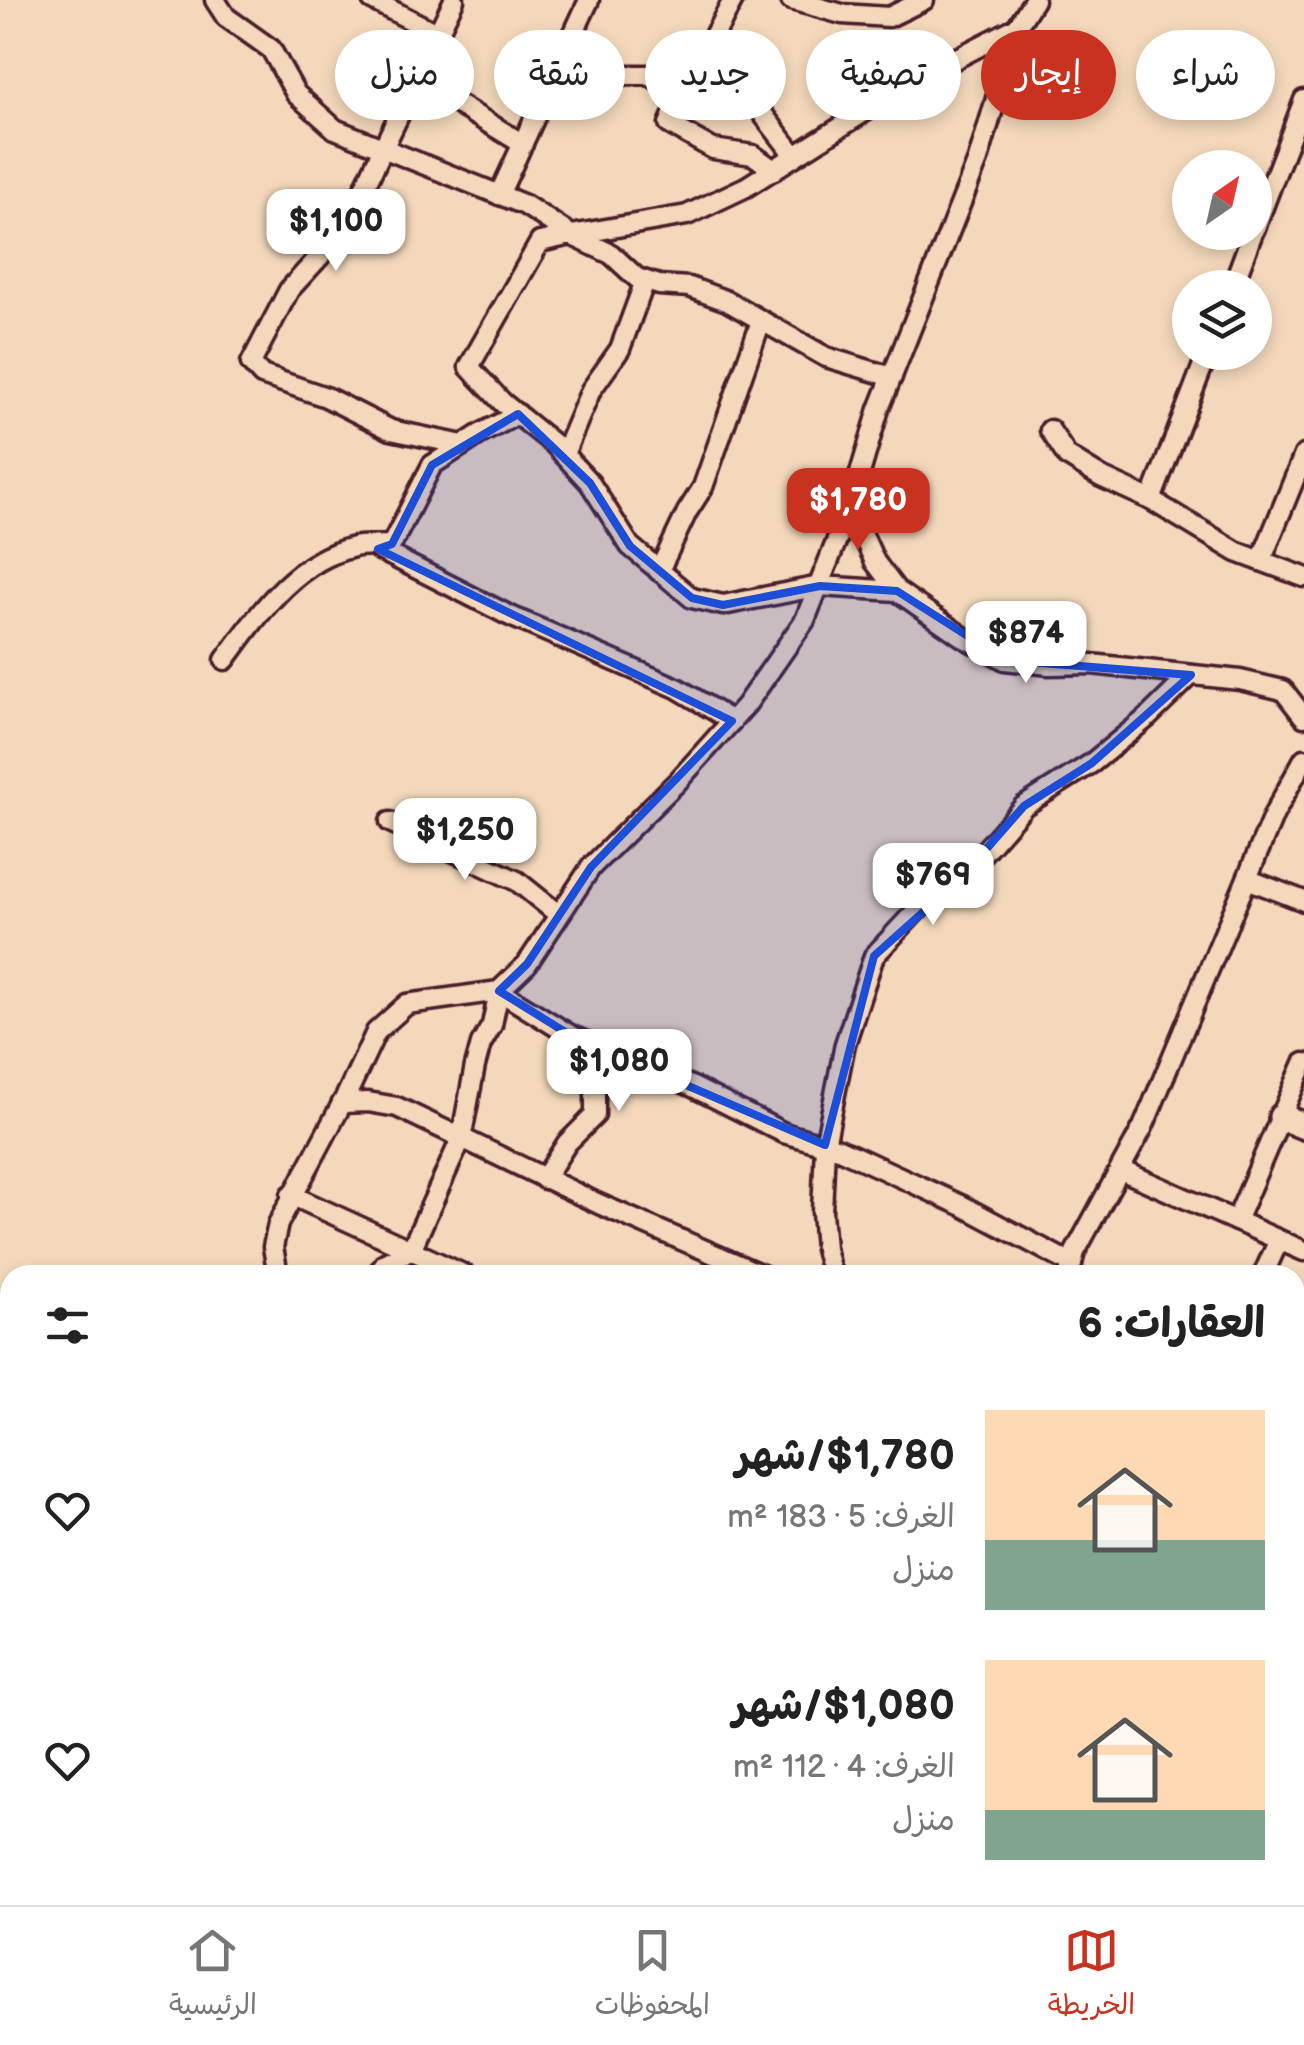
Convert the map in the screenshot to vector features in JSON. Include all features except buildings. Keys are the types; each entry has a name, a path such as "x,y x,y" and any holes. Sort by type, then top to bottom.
{"street":[{"path":"215,0 226,17 271,49 296,94 335,129 526,206 610,254 637,278 659,285 690,287 727,300 826,357 892,378"},
{"path":"372,0 430,30"},
{"path":"440,30 454,0"},
{"path":"576,30 590,0"},
{"path":"716,30 733,0"},
{"path":"791,0 842,14 889,17 924,0"},
{"path":"384,1265 411,1250 461,1140 475,1066 481,1044 492,1026 500,991 527,964 591,866 677,782 732,721 788,647 820,586 850,508 878,409 978,160 1025,2"},
{"path":"897,591 820,586 723,605 692,598 630,546 590,484 564,454 469,366 540,242 686,216 746,187 918,78 1017,27"},
{"path":"1272,183 1304,100"},
{"path":"474,114 523,144"},
{"path":"396,120 344,230 289,290 250,363 262,375 326,396 391,430 463,445"},
{"path":"499,195 534,120"},
{"path":"671,120 669,124 713,149 753,156 774,170"},
{"path":"768,120 795,156"},
{"path":"564,454 591,390 620,348 645,280"},
{"path":"659,571 703,488 761,321"},
{"path":"1152,500 1201,370"},
{"path":"378,548 392,544 432,465 518,414"},
{"path":"1050,430 1067,456 1101,478 1152,500 1238,552 1304,577"},
{"path":"1261,561 1304,455"},
{"path":"850,508 875,562 897,591 963,637 1006,660 1090,664 1240,680 1283,690 1304,717"},
{"path":"225,660 274,596 305,568 358,545 378,548 508,615 676,688 732,721"},
{"path":"829,1265 822,1212 824,1145 845,1044 874,956 917,910 960,879 1024,806 1092,764 1191,675"},
{"path":"1071,1265 1074,1252 1143,1127 1274,814 1304,759"},
{"path":"390,822 517,881 558,914"},
{"path":"1247,879 1304,902"},
{"path":"276,1265 272,1247 278,1224 376,1032 408,1004 500,991 570,1035 648,1067 784,1133 824,1145 962,1206 1063,1265"},
{"path":"544,1178 567,1143 595,1115 594,1083 570,1035"},
{"path":"1236,1221 1293,1121 1304,1063"},
{"path":"342,1103 397,1107 461,1140 740,1265"},
{"path":"1121,1170 1304,1251"},
{"path":"291,1195 444,1265"},
{"path":"1268,1265 1278,1240"}],"highlighted area":[{"path":"518,414 590,483 630,546 692,598 723,605 820,586 897,591 1005,660 1191,675 1092,763 1024,806 960,879 874,956 825,1145 570,1035 499,991 527,964 591,867 732,721 378,549 392,544 432,465"}]}
